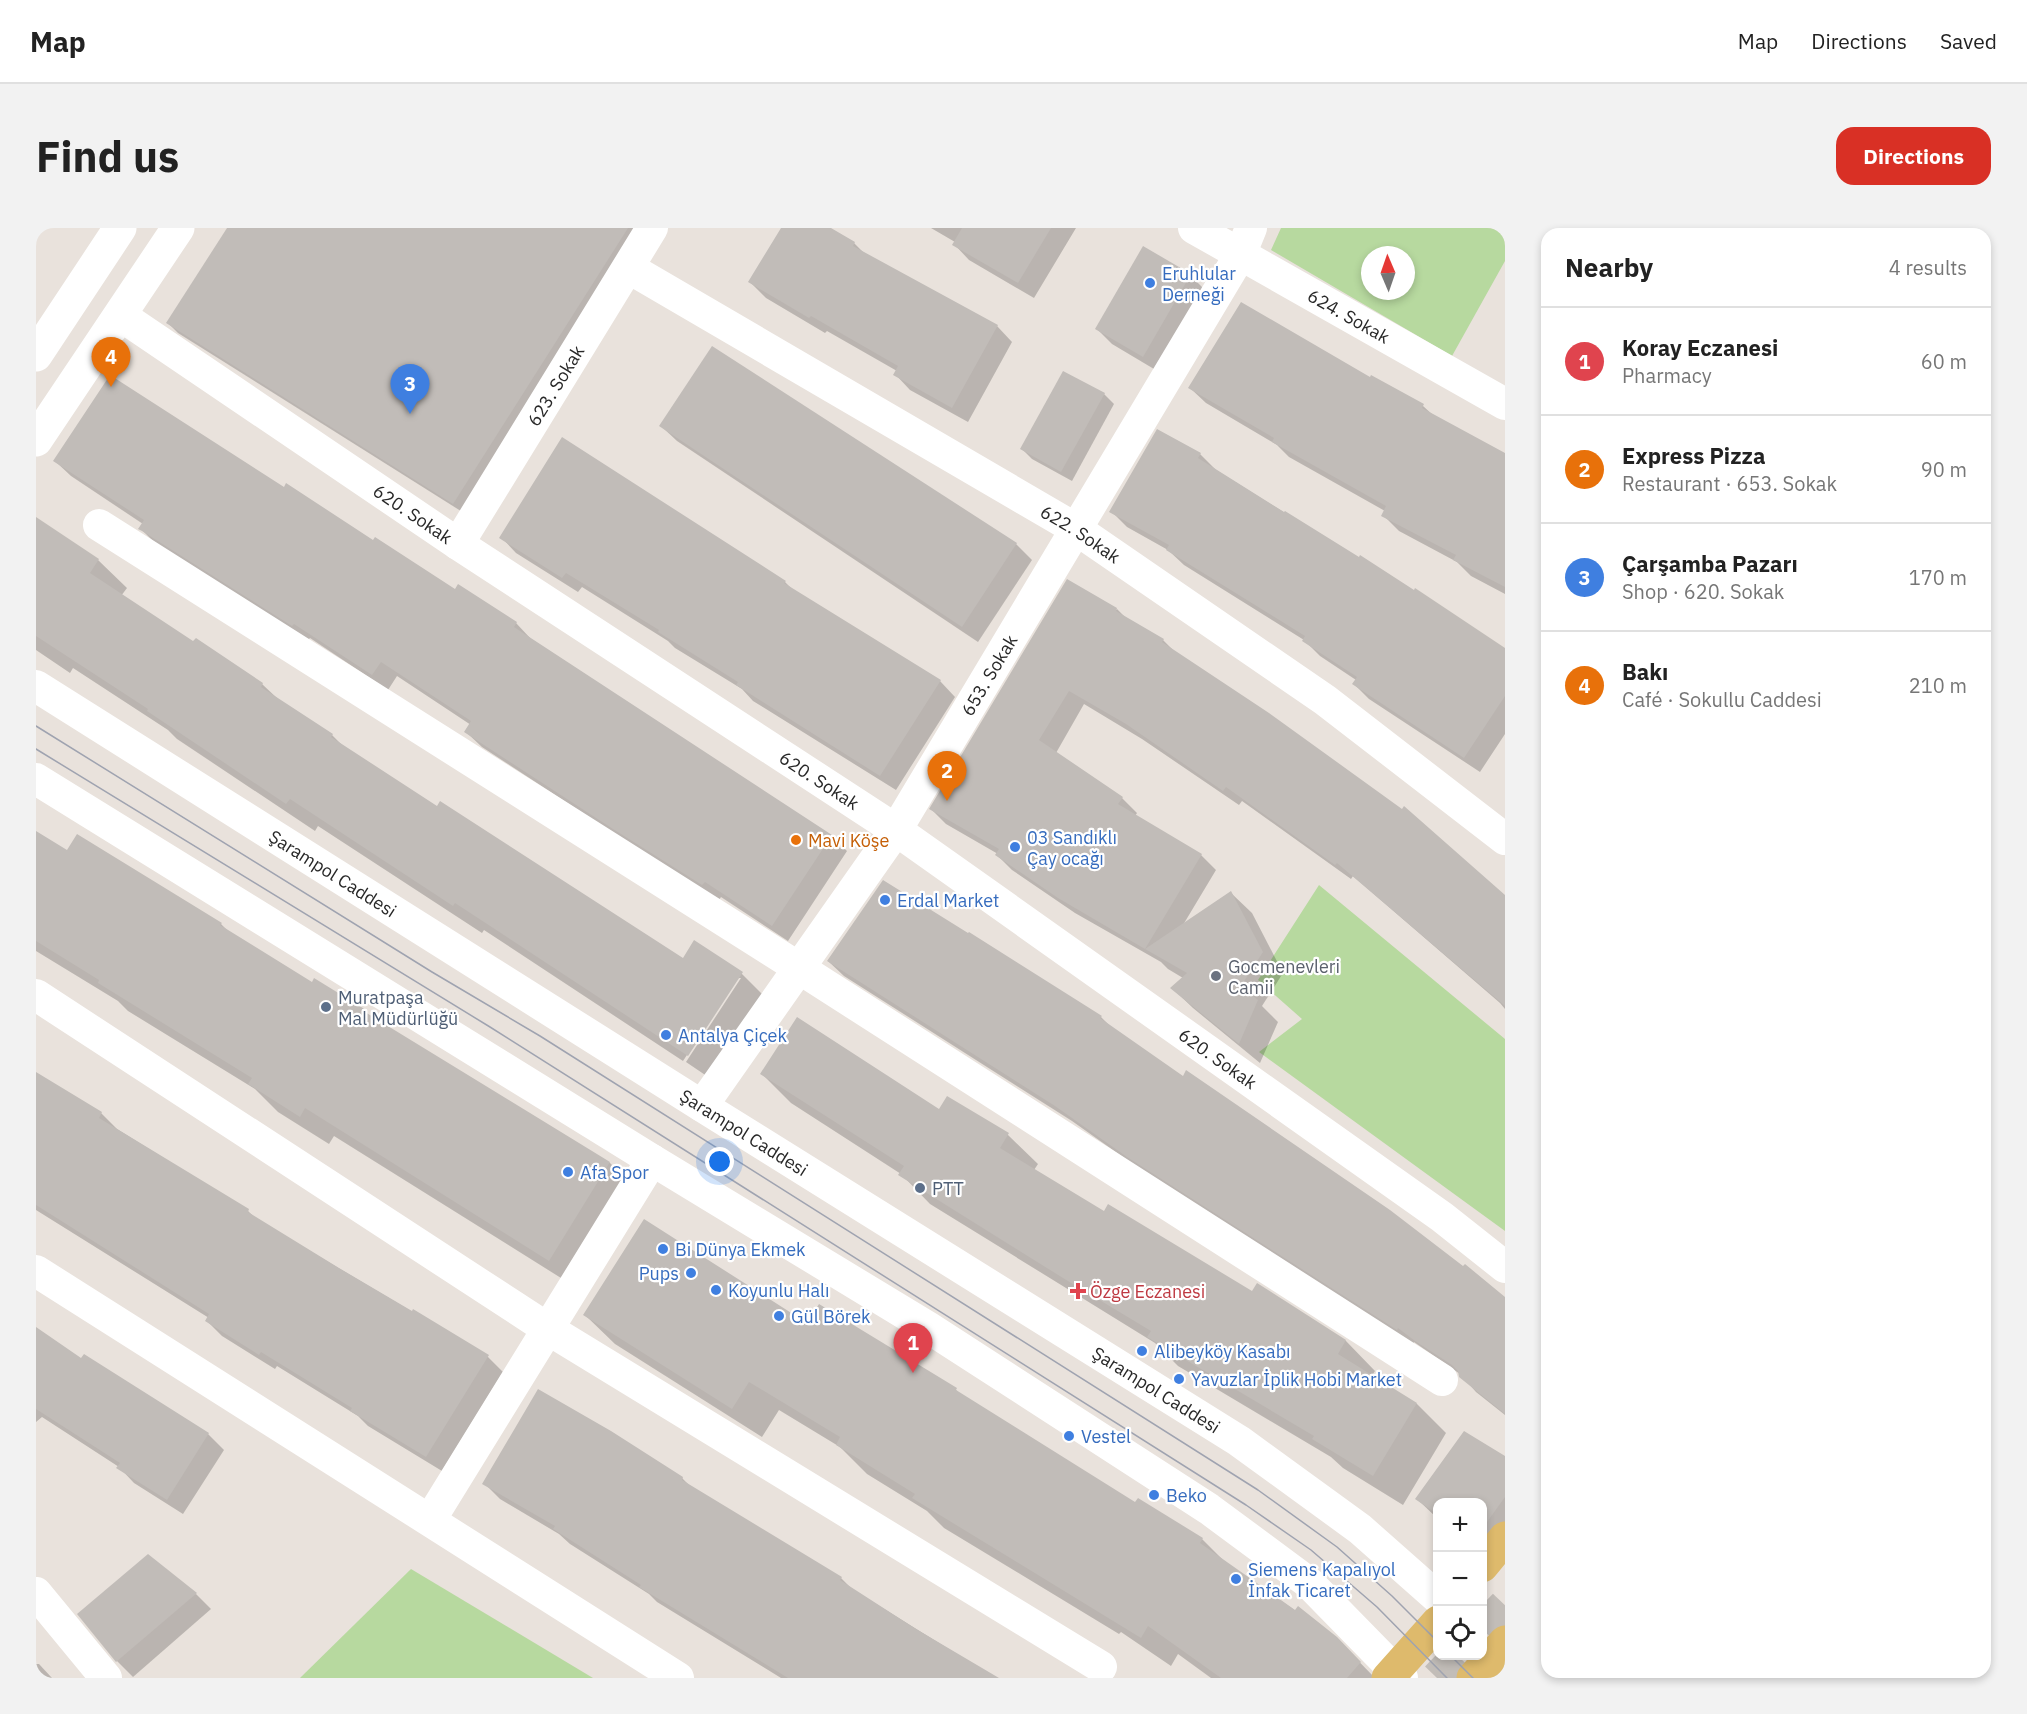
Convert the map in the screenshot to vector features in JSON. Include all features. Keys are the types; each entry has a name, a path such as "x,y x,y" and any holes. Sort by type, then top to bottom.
{"main road":[{"path":"36,355 120,228"},
{"path":"36,440 178,228"},
{"path":"1495,1573 1505,1538"},
{"path":"1395,1676 1433,1627"}],"street":[{"name":"623. Sokak","path":"458,544 652,228"},
{"name":"624. Sokak","path":"1194,228 1246,241 1505,404"},
{"name":"653. Sokak","path":"702,1106 896,830 1246,241"},
{"name":"622. Sokak","path":"629,268 1076,529 1325,700 1505,839"},
{"name":"620. Sokak","path":"120,315 458,544 896,830 1442,1217 1505,1267"},
{"path":"99,525 799,968 1442,1380"},
{"name":"Şarampol Caddesi","path":"36,686 1239,1441 1360,1529 1433,1594"},
{"path":"36,779 652,1160 929,1328 1209,1509 1309,1583 1395,1676"},
{"path":"36,995 548,1329 1101,1667"},
{"path":"430,1520 652,1160"},
{"path":"36,1271 430,1520 667,1675"},
{"path":"36,1593 106,1678"}],"green space":[{"path":"1281,228 1505,228 1505,261 1452,356 1271,250"},
{"path":"1319,885 1505,1039 1505,1231 1259,1052 1302,1019 1258,980"},
{"path":"411,1569 593,1678 300,1678"}],"building":[{"path":"227,228 628,228 453,504 166,323"},
{"path":"781,228 831,228 855,242 853,246 998,325 952,408 893,375 898,366 748,282"},
{"path":"962,228 1051,228 1018,283 952,245"},
{"path":"1143,246 1191,274 1143,357 1095,329"},
{"path":"1241,302 1370,377 1371,375 1424,404 1422,408 1505,453 1505,587 1453,560 1456,555 1381,516 1386,506 1272,442 1274,438 1188,388"},
{"path":"712,346 1017,543 962,627 659,426"},
{"path":"1063,371 1105,393 1061,472 1020,449"},
{"path":"110,375 284,487 286,483 373,540 375,537 455,589 458,584 517,622 514,627 832,835 772,926 705,882 702,885 613,829 464,732 471,721 381,662 372,675 294,624 292,626 138,529 144,520 53,461"},
{"path":"1157,429 1201,453 1198,458 1414,590 1415,588 1505,648 1505,696 1464,758 1352,684 1357,677 1302,641 1305,636 1166,550 1169,545 1109,512"},
{"path":"562,437 786,581 784,583 941,680 880,776 736,685 738,682 658,632 659,630 566,573 562,578 499,538"},
{"path":"36,517 99,559 90,573 193,641 196,638 263,683 261,687 333,734 331,737 437,806 440,801 683,958 694,940 743,972 688,1056 455,903 453,906 290,799 286,804 147,711 148,709 36,636"},
{"path":"1067,579 1164,639 1162,642 1269,713 1402,809 1404,806 1505,895 1505,1006 1337,863 1335,865 1226,787 1223,791 1126,724 1069,691 1039,740 1123,797 1118,804 1202,854 1145,949 1058,898 995,855 999,849 929,809"},
{"path":"36,831 67,850 77,834 222,923 220,925 312,982 314,978 366,1010 365,1012 610,1162 549,1261 305,1108 300,1117 248,1084 252,1078 98,983 99,980 36,941"},
{"path":"883,880 1102,1016 1100,1018 1183,1076 1186,1070 1390,1210 1463,1266 1465,1264 1505,1297 1505,1414 1459,1377 1458,1371 1452,1365 1398,1328 1397,1330 1127,1157 1055,1106 827,961"},
{"name":"Gocmenevleri Camii","path":"1231,891 1263,952 1241,986 1258,1000 1239,1044 1170,988 1187,973 1145,949"},
{"path":"797,1017 939,1109 947,1096 1009,1133 1000,1148 1104,1211 1108,1204 1252,1291 1257,1283 1346,1340 1338,1354 1417,1403 1373,1476 1312,1439 1314,1436 1147,1337 1151,1331 898,1175 904,1166 760,1074"},
{"path":"36,1072 102,1112 99,1118 249,1209 248,1212 489,1355 426,1457 350,1411 352,1408 261,1352 259,1355 205,1321 209,1314 36,1205"},
{"path":"644,1219 807,1323 819,1304 957,1388 956,1390 1135,1502 1138,1498 1203,1538 1200,1543 1295,1610 1298,1606 1337,1637 1361,1662 1347,1678 1221,1678 1148,1626 1141,1638 912,1498 915,1494 836,1445 840,1437 749,1382 732,1409 583,1315"},
{"path":"36,1327 81,1358 84,1354 209,1433 167,1500 116,1468 120,1463 36,1409"},
{"path":"538,1389 611,1431 683,1477 682,1480 842,1577 840,1580 916,1629 999,1678 788,1678 639,1587 641,1585 553,1529 555,1526 482,1484"},
{"path":"1464,1431 1505,1456 1505,1497 1487,1522 1487,1498 1433,1498 1433,1511 1415,1499"},
{"path":"148,1554 197,1593 116,1662 77,1614"}],"tunnel":[{"path":"1487,1624 1505,1605"},
{"path":"1437,1678 1454,1660"}],"tram line":[{"path":"36,726 432,972 540,1036 1258,1490 1337,1547 1392,1596 1433,1637"},
{"path":"36,749 490,1027 1246,1505 1311,1550 1377,1607 1447,1678"},
{"path":"1455,1660 1473,1678"}],"place":[{"name":"Eruhlular Derneği","path":"1150,283"},
{"name":"Bakı","path":"111,387"},
{"name":"Çarşamba Pazarı","path":"410,414"},
{"name":"Express Pizza","path":"947,801"},
{"name":"Mavi Köşe","path":"796,840"},
{"name":"03 Sandıklı Çay ocağı","path":"1015,847"},
{"name":"Erdal Market","path":"885,900"},
{"name":"Gocmenevleri Camii","path":"1216,976"},
{"name":"Muratpaşa Mal Müdürlüğü","path":"326,1007"},
{"name":"Antalya Çiçek","path":"666,1035"},
{"name":"Afa Spor","path":"568,1172"},
{"name":"PTT","path":"920,1188"},
{"name":"Bi Dünya Ekmek","path":"663,1249"},
{"name":"Pups","path":"691,1273"},
{"name":"Koyunlu Halı","path":"716,1290"},
{"name":"Özge Eczanesi","path":"1078,1291"},
{"name":"Gül Börek","path":"779,1316"},
{"name":"Alibeyköy Kasabı","path":"1142,1351"},
{"name":"Koray Eczanesi","path":"913,1373"},
{"name":"Yavuzlar İplik Hobi Market","path":"1179,1379"},
{"name":"Vestel","path":"1069,1436"},
{"name":"Beko","path":"1154,1495"},
{"name":"Siemens Kapalıyol İnfak Ticaret","path":"1236,1579"}]}
